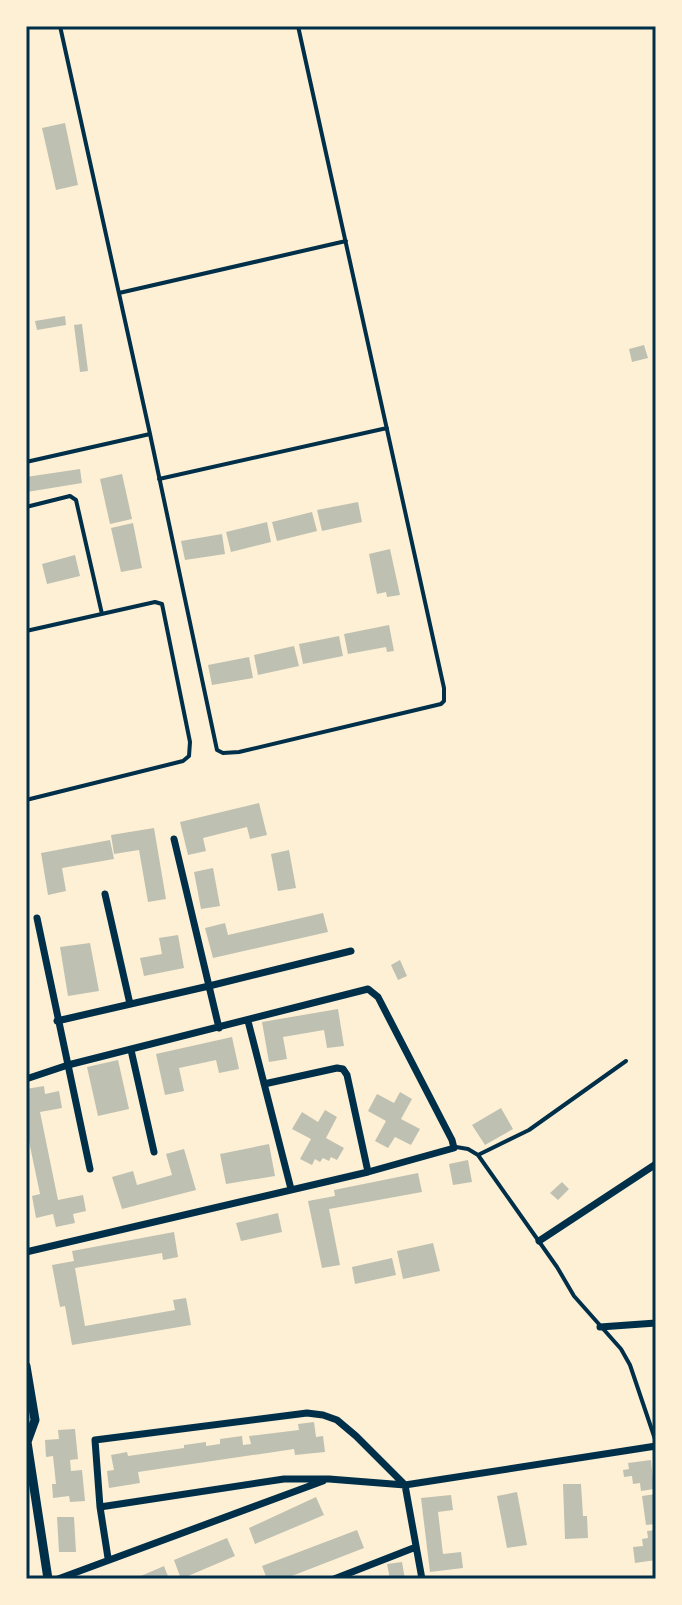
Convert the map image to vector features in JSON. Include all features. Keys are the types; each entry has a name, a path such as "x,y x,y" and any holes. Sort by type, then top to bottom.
{"street":[{"path":"174,839 219,1028"},
{"path":"105,894 130,1004"},
{"path":"37,918 90,1169"},
{"path":"57,1021 351,951"},
{"path":"26,1079 68,1065 248,1021 358,990 373,991 446,1127 454,1148 368,1172 26,1252"},
{"path":"248,1021 291,1189"},
{"path":"131,1050 154,1152"},
{"path":"264,1084 343,1069 347,1075 368,1172"},
{"path":"539,1241 656,1164"},
{"path":"600,1327 656,1323"},
{"path":"26,1366 30,1400 26,1441 48,1579"},
{"path":"108,1558 95,1440 307,1413 337,1420 405,1485 422,1579"},
{"path":"100,1507 284,1479 405,1485 656,1444"},
{"path":"58,1579 329,1479"},
{"path":"334,1579 416,1547"}],"lane":[{"path":"60,26 215,746 223,753 239,752 444,701 444,688 298,26"},
{"path":"119,293 346,241"},
{"path":"159,479 387,428"},
{"path":"26,462 150,434"},
{"path":"26,507 70,496 76,500 102,614"},
{"path":"26,631 155,602 162,604 190,742 189,756 183,761 26,800"},
{"path":"478,1155 529,1130 626,1061"},
{"path":"454,1148 468,1149 478,1155 574,1296 621,1349 630,1365 656,1444"}],"building":[{"path":"65,123 78,185 56,190 42,128"},
{"path":"65,316 66,325 37,330 35,321"},
{"path":"82,324 88,371 80,372 74,325"},
{"path":"644,345 648,358 632,362 629,349"},
{"path":"80,469 82,483 27,492 26,477"},
{"path":"122,474 132,519 110,524 100,479"},
{"path":"358,502 362,522 322,531 317,510"},
{"path":"312,512 317,531 277,541 272,522"},
{"path":"267,522 271,542 231,552 226,532"},
{"path":"133,523 142,568 121,572 111,528"},
{"path":"222,534 225,554 185,560 181,541"},
{"path":"390,549 400,595 387,597 386,592 377,594 369,554"},
{"path":"75,555 80,576 47,584 42,564"},
{"path":"389,625 394,651 387,652 386,647 348,654 344,634"},
{"path":"339,636 343,656 303,664 299,644"},
{"path":"294,646 299,666 258,675 254,655"},
{"path":"249,657 253,678 212,685 208,665"},
{"path":"259,803 267,835 250,839 247,827 203,838 206,851 188,855 180,822"},
{"path":"154,828 166,899 148,902 139,850 114,854 111,835"},
{"path":"110,840 114,859 62,868 66,891 48,895 41,853"},
{"path":"289,850 296,888 278,891 271,854"},
{"path":"213,868 220,906 201,909 194,872"},
{"path":"323,913 328,932 213,958 205,928 225,923 228,935"},
{"path":"178,935 184,968 144,976 140,958 162,954 159,938"},
{"path":"90,943 99,991 68,996 60,947"},
{"path":"400,960 407,976 398,980 391,965"},
{"path":"338,1009 344,1046 327,1048 324,1030 283,1037 287,1059 269,1062 262,1022"},
{"path":"232,1037 239,1069 219,1073 216,1060 179,1068 184,1091 165,1095 156,1054"},
{"path":"118,1060 129,1109 98,1116 87,1067"},
{"path":"44,1086 45,1094 59,1091 62,1108 40,1112 58,1200 83,1195 86,1211 73,1214 75,1223 56,1227 53,1214 36,1218 32,1196 40,1194 26,1127 26,1089"},
{"path":"400,1092 412,1099 401,1119 420,1129 411,1145 395,1137 388,1148 375,1141 386,1121 368,1111 377,1094 394,1103"},
{"path":"501,1108 513,1129 485,1145 472,1125"},
{"path":"325,1110 337,1117 326,1138 344,1148 337,1160 331,1157 329,1161 323,1158 320,1162 315,1159 312,1165 300,1159 311,1139 292,1129 302,1112 318,1122"},
{"path":"269,1144 275,1176 226,1184 220,1154"},
{"path":"184,1149 196,1190 122,1209 112,1177 133,1171 137,1185 172,1175 166,1154"},
{"path":"468,1160 472,1182 453,1185 449,1164"},
{"path":"418,1173 422,1192 329,1209 340,1265 322,1268 308,1201 335,1196 334,1190"},
{"path":"562,1182 569,1189 558,1200 550,1193"},
{"path":"278,1213 282,1232 241,1241 236,1223"},
{"path":"174,1232 178,1257 163,1260 162,1253 75,1268 85,1326 175,1310 173,1300 186,1298 191,1325 72,1345 65,1306 60,1307 52,1265 74,1261 72,1251"},
{"path":"433,1243 440,1271 403,1279 397,1251"},
{"path":"392,1258 396,1275 355,1284 352,1267"},
{"path":"314,1422 316,1437 323,1436 325,1452 295,1455 294,1449 138,1472 140,1483 109,1488 107,1471 114,1470 111,1455 127,1452 128,1456 206,1442 206,1446 220,1444 220,1439 242,1436 243,1445 251,1444 249,1436 299,1430 298,1424"},
{"path":"75,1429 78,1459 70,1460 71,1471 82,1470 85,1501 70,1502 69,1496 53,1498 52,1484 56,1484 53,1456 46,1457 45,1440 59,1439 58,1430"},
{"path":"651,1460 654,1489 641,1491 640,1483 633,1484 632,1476 624,1477 623,1470 629,1469 628,1463"},
{"path":"563,1484 581,1484 588,1538 565,1539"},
{"path":"517,1492 527,1545 507,1548 497,1496"},
{"path":"656,1494 656,1524 646,1525 642,1496"},
{"path":"451,1495 453,1510 438,1512 443,1554 461,1552 463,1568 430,1572 421,1498"},
{"path":"316,1497 324,1515 255,1544 249,1528"},
{"path":"57,1517 74,1517 76,1552 59,1552"},
{"path":"357,1530 364,1548 284,1579 267,1579 262,1566"},
{"path":"656,1530 656,1560 635,1563 633,1547 643,1546 642,1539 648,1538 647,1531"},
{"path":"227,1538 235,1556 181,1579 174,1560"},
{"path":"402,1562 405,1579 390,1579 387,1564"},
{"path":"164,1566 169,1579 134,1579"}]}
